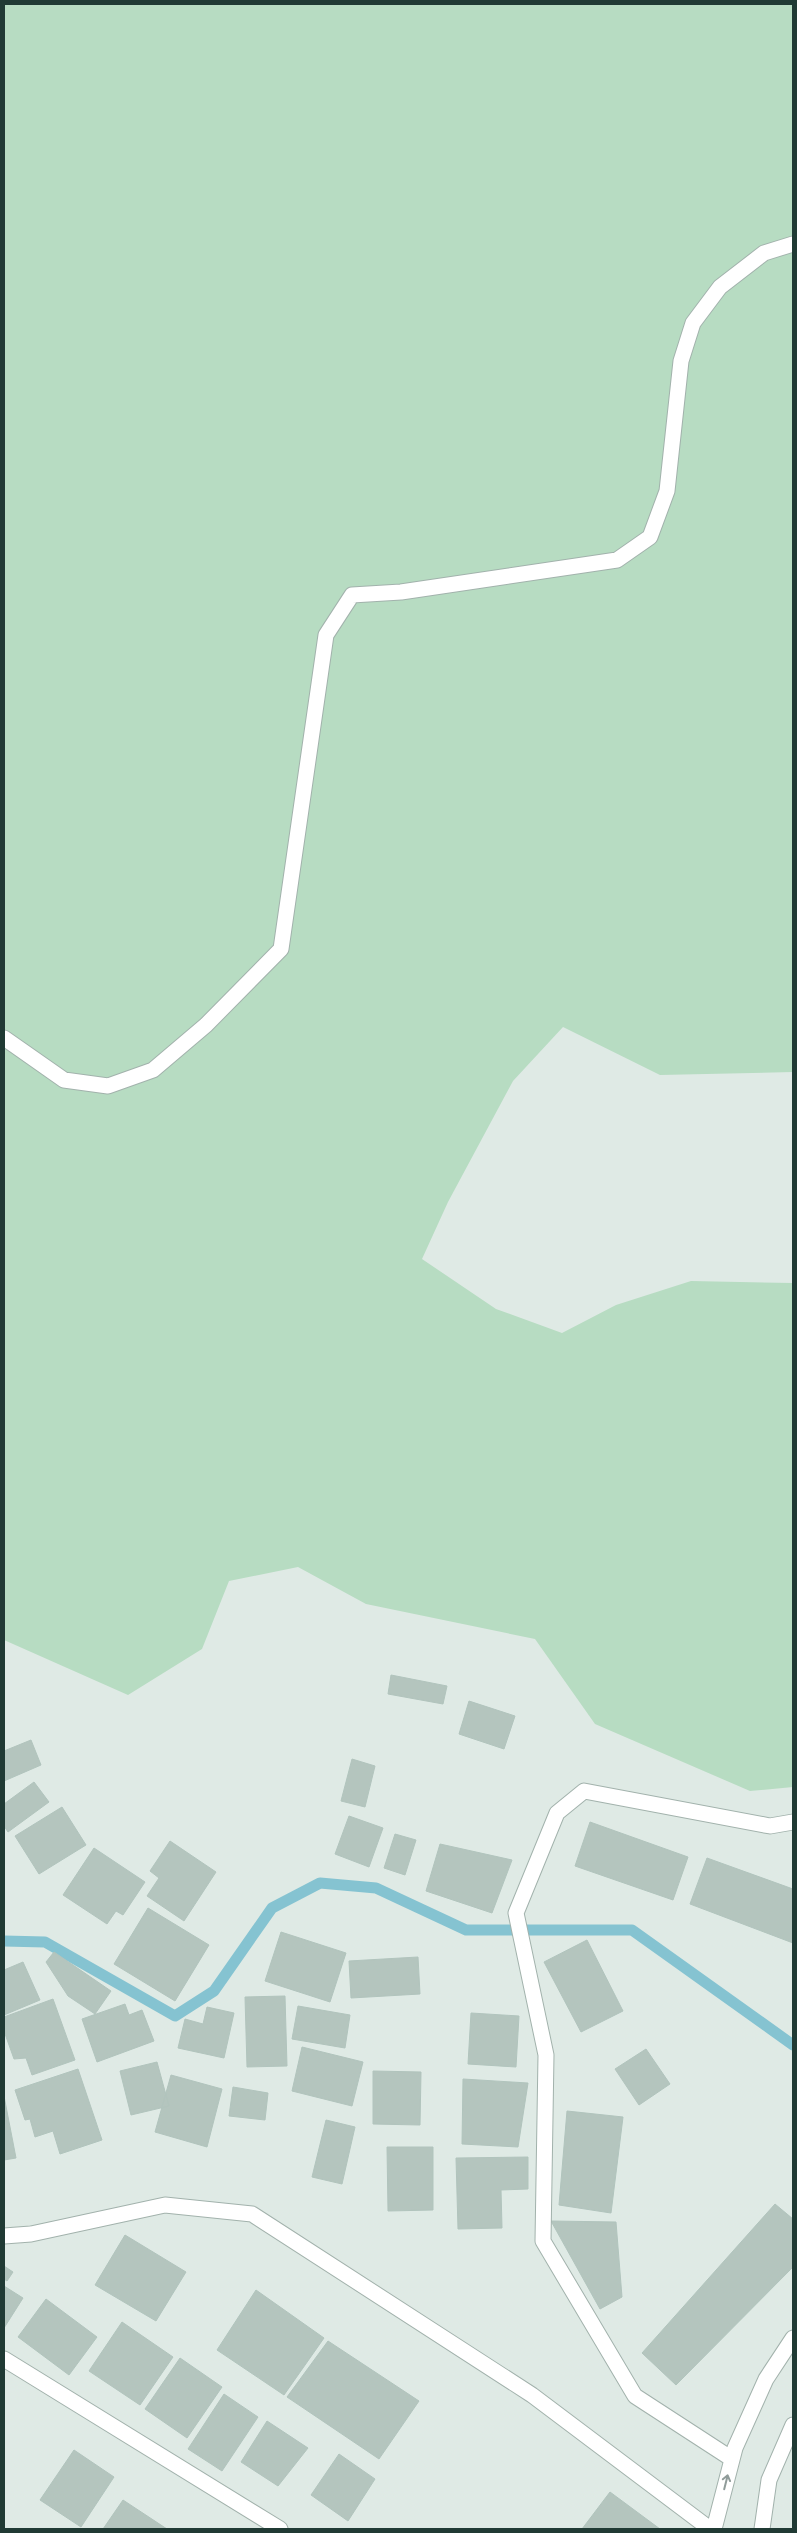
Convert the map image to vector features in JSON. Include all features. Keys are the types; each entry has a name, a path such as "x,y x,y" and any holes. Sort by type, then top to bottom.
{"street":[{"path":"4,1038 64,1080 108,1086 154,1070 226,1004 281,949 326,634 352,595 411,591 616,560 650,537 667,491 681,361 693,324 720,287 764,253 793,244"},
{"path":"732,2459 635,2396 543,2241 546,2055 516,1913 557,1813 584,1791 770,1826 793,1822"},
{"path":"4,2236 31,2234 165,2205 252,2214 532,2395 710,2529"},
{"path":"714,2529 732,2459 766,2378 793,2338"},
{"path":"4,2360 280,2529"},
{"path":"762,2529 769,2480 793,2425"}],"green space":[{"path":"4,4 793,4 793,1072 660,1075 563,1027 513,1081 448,1202 422,1259 496,1309 562,1333 616,1305 691,1281 793,1283 793,1787 750,1791 595,1724 535,1639 366,1604 298,1567 229,1581 202,1649 128,1695 4,1640"}],"building":[{"path":"391,1675 447,1686 443,1704 388,1694"},
{"path":"469,1701 515,1716 504,1749 459,1734"},
{"path":"31,1740 41,1765 4,1781 4,1751"},
{"path":"352,1759 375,1766 365,1807 341,1801"},
{"path":"34,1782 49,1802 8,1832 4,1826 4,1804"},
{"path":"62,1807 86,1845 39,1874 15,1836"},
{"path":"349,1816 383,1828 369,1867 335,1854"},
{"path":"590,1822 688,1857 673,1900 575,1866"},
{"path":"395,1834 416,1840 405,1875 384,1868"},
{"path":"170,1841 216,1872 184,1921 147,1896 159,1878 150,1871"},
{"path":"440,1844 512,1860 492,1913 426,1891"},
{"path":"94,1848 145,1882 123,1915 116,1911 107,1924 63,1895"},
{"path":"707,1858 793,1889 793,1943 690,1904"},
{"path":"148,1908 209,1945 175,2001 114,1964"},
{"path":"281,1932 346,1953 330,2002 265,1981"},
{"path":"587,1940 623,2011 581,2032 544,1962"},
{"path":"54,1952 111,1991 95,2014 68,1996 46,1962"},
{"path":"418,1957 420,1994 351,1998 349,1961"},
{"path":"23,1962 40,2000 4,2015 4,1970"},
{"path":"285,1996 287,2066 247,2067 245,1997"},
{"path":"53,1999 75,2060 32,2075 26,2058 14,2059 4,2031 4,2017"},
{"path":"125,2004 129,2015 142,2010 154,2041 97,2062 82,2019"},
{"path":"298,2006 350,2015 345,2048 292,2039"},
{"path":"207,2007 234,2013 224,2058 178,2048 185,2019 203,2024"},
{"path":"471,2013 519,2016 516,2067 468,2064"},
{"path":"302,2047 363,2062 352,2106 292,2091"},
{"path":"646,2049 670,2084 639,2105 615,2069"},
{"path":"157,2062 169,2106 131,2115 120,2071"},
{"path":"78,2069 102,2140 60,2154 53,2131 35,2137 30,2119 25,2120 15,2090"},
{"path":"373,2071 421,2072 420,2125 373,2124"},
{"path":"171,2075 222,2089 207,2147 155,2132"},
{"path":"463,2079 528,2083 518,2147 462,2144"},
{"path":"233,2087 268,2093 265,2120 229,2116"},
{"path":"4,2096 16,2158 4,2160"},
{"path":"567,2111 623,2117 611,2213 559,2205"},
{"path":"326,2120 355,2127 342,2184 312,2177"},
{"path":"387,2147 433,2147 433,2210 388,2211"},
{"path":"528,2157 528,2189 501,2190 502,2228 458,2229 456,2158"},
{"path":"775,2204 793,2219 793,2267 676,2385 642,2353"},
{"path":"551,2221 616,2222 622,2297 600,2309"},
{"path":"125,2235 186,2272 156,2321 95,2285"},
{"path":"4,2266 13,2272 7,2281 4,2279"},
{"path":"4,2286 23,2298 4,2328"},
{"path":"256,2290 324,2338 284,2395 217,2350"},
{"path":"46,2299 97,2337 69,2375 18,2337"},
{"path":"122,2322 173,2357 140,2405 89,2371"},
{"path":"328,2341 419,2401 379,2459 287,2397"},
{"path":"180,2358 222,2387 187,2438 145,2409"},
{"path":"224,2394 258,2417 222,2471 188,2449"},
{"path":"267,2421 308,2448 278,2486 241,2462"},
{"path":"74,2450 114,2477 81,2527 40,2500"},
{"path":"339,2454 375,2479 348,2521 311,2495"},
{"path":"610,2492 660,2529 582,2529"},
{"path":"123,2500 167,2529 103,2529"}],"waterway":[{"path":"4,1941 45,1942 175,2016 214,1991 272,1908 320,1883 376,1888 466,1930 632,1930 793,2045"}]}
